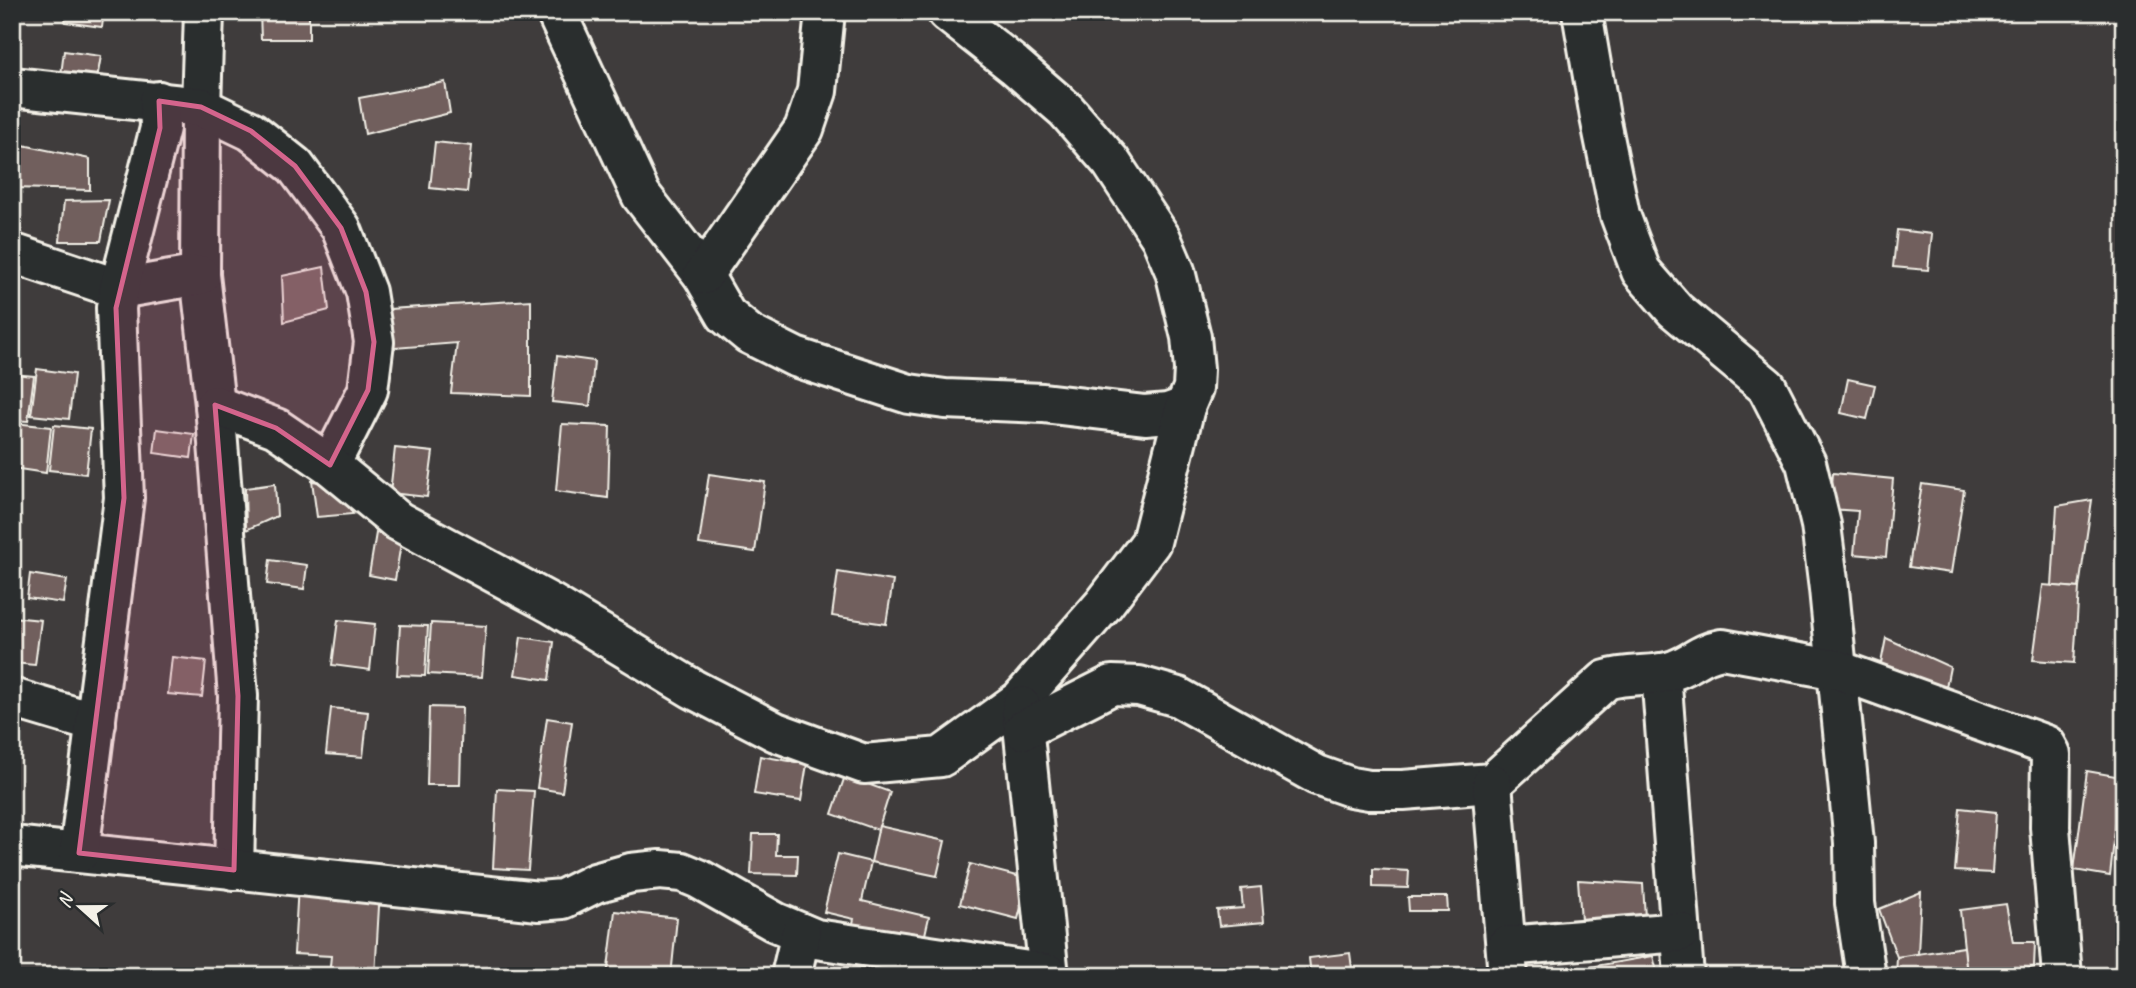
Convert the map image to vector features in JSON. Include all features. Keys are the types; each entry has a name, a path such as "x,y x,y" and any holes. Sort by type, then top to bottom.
{"street":[{"path":"204,12 200,275 215,405 238,696 234,870"},
{"path":"556,12 641,195 703,275 726,315 749,334 795,357 909,394 945,399 1043,403 1145,415 1185,407"},
{"path":"703,275 804,129 817,91 825,12"},
{"path":"12,846 539,901 563,899 595,883 631,873 660,870 682,872 775,922 816,939 1049,975 1022,715 1151,542 1192,388 1194,369 1191,337 1175,271 1161,238 1111,162 1066,110 947,12"},
{"path":"1582,12 1620,215 1642,271 1675,310 1767,387 1806,463 1821,525 1838,670 1854,843 1855,903 1866,976"},
{"path":"12,87 201,107 251,131 295,166 341,228 366,292 374,342 368,390 330,465"},
{"path":"79,853 124,498 116,308 160,128 159,101"},
{"path":"12,253 119,289 200,275"},
{"path":"215,405 276,428 330,465 398,521 552,604 693,689 776,732 864,764 941,757 1022,715 1112,685 1139,686 1178,696 1317,775 1351,787 1403,790 1492,783 1606,681 1623,675 1676,670 1706,652 1722,649 1838,670 2046,745 2051,754 2050,827 2062,976"},
{"path":"1661,673 1684,976"},
{"path":"12,698 96,723"},
{"path":"1492,783 1507,961 1680,932"},
{"path":"791,976 801,933"}],"highlighted area":[{"path":"159,101 201,107 251,131 295,166 341,228 366,292 374,342 368,390 330,465 276,428 215,405 238,696 234,870 79,853 124,498 116,308 160,128"}],"building":[{"path":"67,12 104,12 102,27 65,22"},
{"path":"260,12 309,12 309,39 261,39"},
{"path":"64,51 101,56 97,79 61,75"},
{"path":"445,82 450,113 365,134 359,98"},
{"path":"435,142 472,146 467,192 430,188"},
{"path":"18,144 90,159 90,190 12,188"},
{"path":"109,200 101,241 60,241 64,201"},
{"path":"1897,230 1932,234 1928,270 1893,267"},
{"path":"324,267 329,310 284,322 282,276"},
{"path":"531,300 531,396 451,393 457,343 382,349 374,310"},
{"path":"557,356 594,361 590,406 552,402"},
{"path":"37,369 74,374 69,419 31,415"},
{"path":"12,374 34,376 28,421 12,420"},
{"path":"1848,379 1875,385 1867,419 1841,413"},
{"path":"14,423 51,427 46,473 12,468"},
{"path":"562,424 610,426 608,498 556,491"},
{"path":"54,425 91,429 86,474 49,470"},
{"path":"157,429 194,434 191,458 154,453"},
{"path":"395,448 433,452 427,497 390,493"},
{"path":"1833,473 1893,479 1886,557 1854,554 1858,511 1830,509"},
{"path":"709,474 765,482 755,552 699,544"},
{"path":"312,481 335,484 353,514 317,517"},
{"path":"275,484 277,516 246,530 245,488"},
{"path":"1922,484 1964,490 1951,573 1909,567"},
{"path":"2092,500 2079,588 2052,586 2057,506"},
{"path":"376,533 402,537 395,580 369,575"},
{"path":"270,560 307,565 304,589 267,584"},
{"path":"838,572 893,581 886,624 832,616"},
{"path":"30,574 67,580 63,603 27,598"},
{"path":"2043,585 2079,588 2074,663 2033,660"},
{"path":"12,617 41,620 35,665 12,663"},
{"path":"338,620 375,624 370,670 332,665"},
{"path":"431,623 486,626 482,677 428,674"},
{"path":"400,625 428,626 425,676 397,675"},
{"path":"521,637 554,642 549,680 515,675"},
{"path":"1886,638 1950,667 1942,707 1877,683"},
{"path":"172,657 206,661 202,697 168,694"},
{"path":"429,707 462,708 460,785 427,785"},
{"path":"331,708 368,712 363,757 326,754"},
{"path":"547,718 572,722 562,792 537,788"},
{"path":"760,756 807,764 801,801 754,794"},
{"path":"2087,771 2121,777 2110,876 2074,870"},
{"path":"845,776 890,792 878,830 832,814"},
{"path":"497,789 534,791 528,870 493,868"},
{"path":"1960,808 1996,812 1992,873 1955,871"},
{"path":"879,826 945,841 937,876 871,862"},
{"path":"753,834 777,834 776,855 798,855 797,875 751,874"},
{"path":"838,854 871,862 862,901 929,917 921,952 850,935 854,919 824,912"},
{"path":"970,864 1028,879 1018,919 960,904"},
{"path":"1373,869 1409,871 1408,888 1373,887"},
{"path":"1578,880 1643,884 1645,918 1581,920"},
{"path":"298,885 380,889 375,976 329,976 331,956 294,954"},
{"path":"1261,887 1264,922 1219,926 1217,910 1243,908 1241,889"},
{"path":"1921,892 1918,954 1897,957 1879,909"},
{"path":"1408,897 1447,897 1448,911 1409,911"},
{"path":"2006,904 2013,942 2035,942 2034,967 1996,976 1967,976 1960,910"},
{"path":"615,911 677,918 671,976 607,976"},
{"path":"2117,946 2124,947 2124,976 2114,976"},
{"path":"1964,947 1967,976 1896,976 1897,957"},
{"path":"1350,953 1353,976 1311,976 1309,958"},
{"path":"1653,956 1658,976 1592,976 1590,967"}]}
